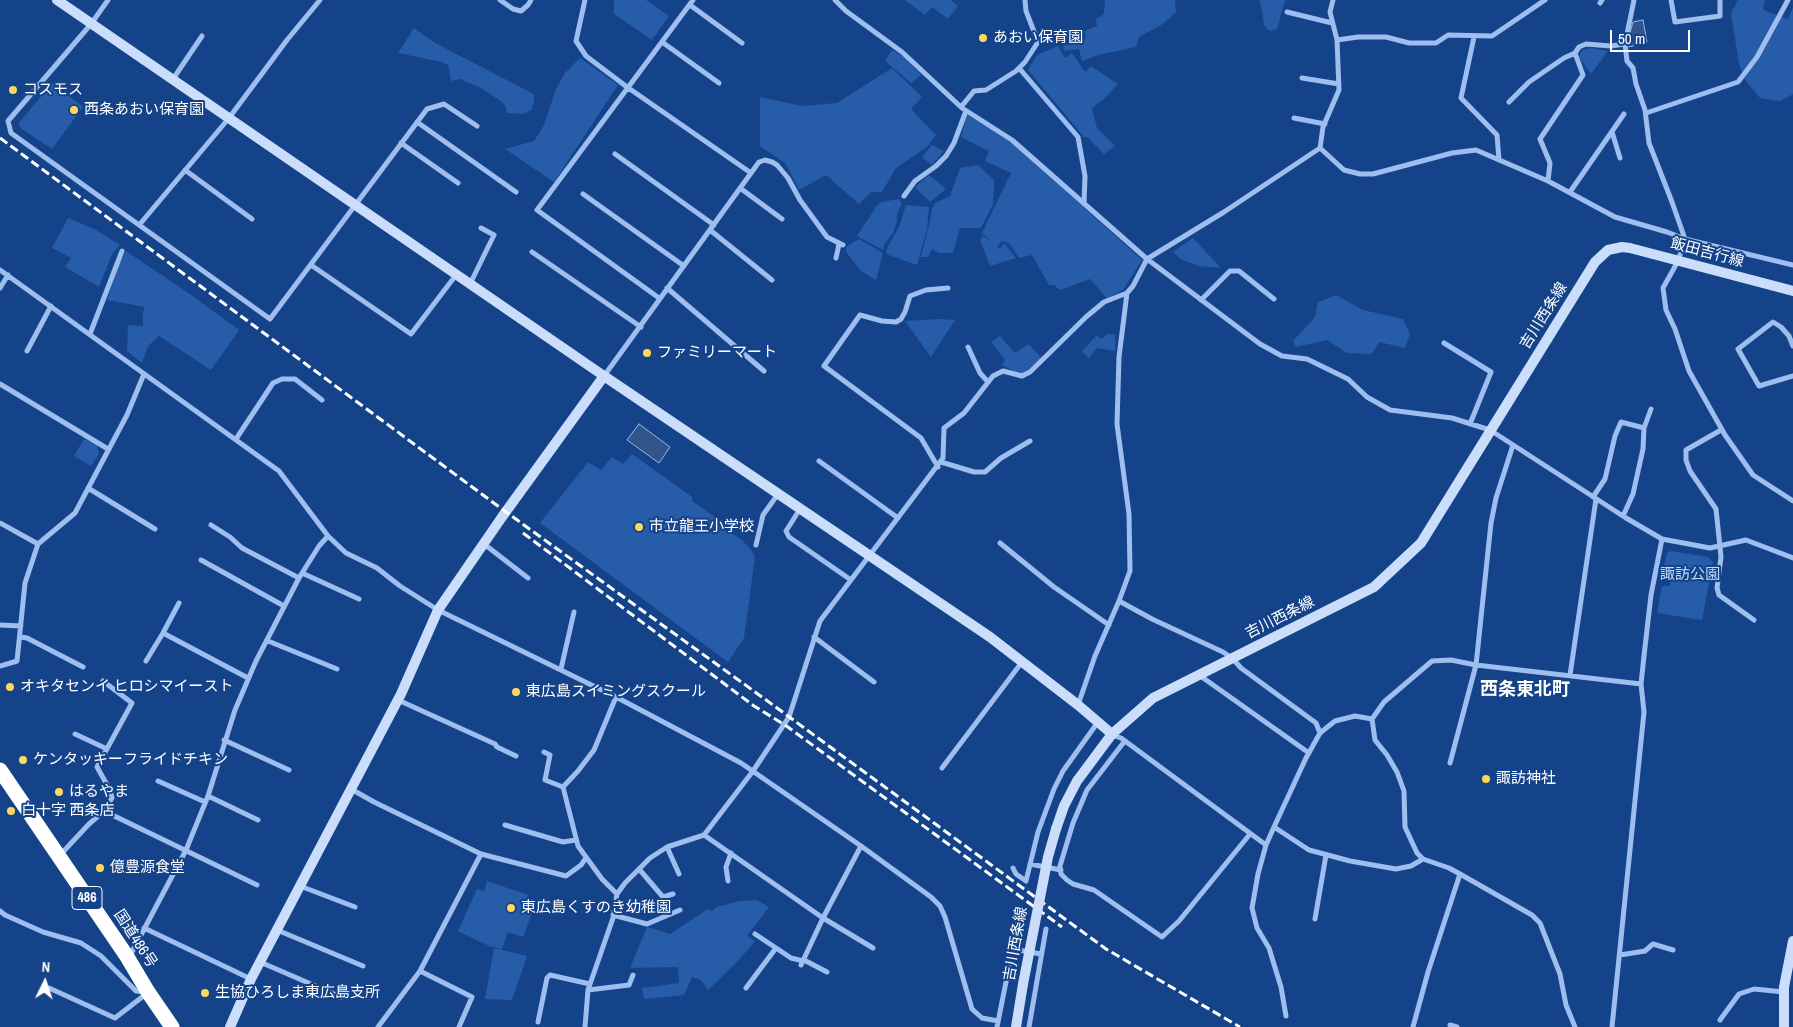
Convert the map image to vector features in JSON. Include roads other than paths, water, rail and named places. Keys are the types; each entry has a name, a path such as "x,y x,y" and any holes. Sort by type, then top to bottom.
{"highway":[{"name":"国道486号","path":"0,770 126,955 172,1027"}],"street":[{"path":"57,0 355,206 990,637 1078,704 1112,734 1266,845"},
{"path":"108,0 91,24 8,122 11,133 270,319 427,109 444,104 477,126"},
{"path":"140,224 229,118 287,40 320,0"},
{"path":"500,0 513,9 521,10 528,6 531,0"},
{"path":"585,0 576,41 586,56 627,87 751,172"},
{"path":"835,0 846,11 902,52 966,111 1012,140 1147,259 1260,344 1282,356 1307,359 1348,379 1368,396 1390,410 1452,418 1490,430 1594,498 1662,539 1710,548 1746,540 1793,558"},
{"path":"961,107 974,91 986,90 1019,68 1038,42 1026,11 1025,0"},
{"path":"585,1027 588,990 613,915 617,894 625,883 650,858 667,847 704,834 753,772 789,717 820,621 943,458 944,428 964,413 993,376 1004,371 1022,376 1030,372 1104,302 1127,293 1133,286 1147,259 1224,212 1320,148 1325,124 1339,90 1337,40 1330,12 1333,0"},
{"path":"1337,40 1358,36 1386,37 1409,43 1436,43 1448,35 1492,36 1545,0"},
{"path":"1634,0 1625,44 1627,61 1633,68 1636,84 1646,113 1649,143 1685,239 1678,261 1663,288 1666,310 1675,328 1689,371 1721,430 1753,475 1793,501"},
{"path":"1671,0 1675,22 1720,16 1720,0"},
{"path":"1646,113 1738,82 1757,57 1788,0"},
{"path":"659,298 537,210 691,2 742,43"},
{"path":"1287,12 1332,23"},
{"path":"173,79 202,36"},
{"path":"1474,37 1461,98 1497,135 1499,160"},
{"path":"662,42 719,83"},
{"path":"1548,180 1550,163 1540,139 1583,75 1575,54 1578,47 1586,44 1611,46 1625,44"},
{"path":"1509,102 1529,82 1564,58 1575,54"},
{"path":"1019,68 1078,137 1085,176 1084,204"},
{"path":"1302,78 1339,84"},
{"path":"904,196 915,181 936,166 946,156 954,143 966,111"},
{"path":"1570,192 1624,114"},
{"path":"1294,118 1325,124"},
{"path":"417,122 516,192"},
{"path":"1612,132 1620,158"},
{"path":"401,143 458,183"},
{"path":"1320,148 1344,170 1360,174 1373,174 1462,151 1476,150 1548,180 1616,217 1685,239 1793,265"},
{"path":"615,154 712,228 772,280"},
{"path":"230,1027 260,962 398,700 438,610 483,544 604,376 641,328 659,298 759,162 765,160 777,165 788,178 800,200 827,237 841,244 836,258"},
{"path":"185,170 252,220"},
{"path":"740,188 782,219"},
{"path":"583,194 684,266"},
{"path":"470,284 494,235 481,228"},
{"name":"飯田吉行線","path":"1614,248 1630,248 1793,291"},
{"name":"吉川西条線","path":"1016,1027 1046,864 1056,829 1064,806 1077,781 1112,734 1153,698 1374,587 1421,543 1595,262 1603,254 1614,248"},
{"path":"90,334 122,251"},
{"path":"532,252 641,328"},
{"path":"311,265 411,334 456,274"},
{"path":"0,270 279,471 328,536 346,553 377,568 400,586 438,610 616,697 753,772 931,897 940,906 945,917 972,1009 982,1018 997,1024 1019,917"},
{"path":"1202,300 1230,271 1239,271 1274,299"},
{"path":"0,288 8,276"},
{"path":"667,288 764,371"},
{"path":"948,288 926,290 910,296 905,312 901,319 896,322 882,321 860,315 824,366 921,438 939,464 974,472 984,472 1001,458 1030,441"},
{"path":"1078,704 1095,656 1120,601 1130,571 1129,514 1116,424 1119,357 1127,293"},
{"path":"27,351 51,306"},
{"path":"1793,346 1789,336 1781,327 1772,322 1738,349 1759,386 1793,376"},
{"path":"1444,343 1491,372 1470,424"},
{"path":"968,347 980,373 988,382"},
{"path":"0,666 18,661 25,583 38,544 71,518 126,415 144,374"},
{"path":"236,439 272,383 282,379 295,379 322,400"},
{"path":"0,384 108,449"},
{"path":"1623,516 1633,494 1643,449 1644,428 1651,409"},
{"path":"1570,675 1594,498 1605,479 1615,436 1621,422 1644,428"},
{"path":"1721,430 1686,450 1686,460 1690,471 1716,509 1721,556 1717,588 1719,595 1754,620"},
{"path":"1450,763 1476,665 1491,523 1496,498 1512,445"},
{"path":"819,461 898,518"},
{"path":"88,488 155,529"},
{"path":"756,545 763,515 778,494"},
{"path":"800,509 786,531 789,537 851,580"},
{"path":"0,523 38,544"},
{"path":"212,525 242,548 301,576 359,599"},
{"path":"126,955 132,952 186,850 208,796 224,740 248,678 284,606 319,546 328,536"},
{"path":"1612,1027 1644,712 1641,684 1651,595 1662,539"},
{"path":"1000,543 1054,587 1109,625"},
{"path":"483,544 528,578"},
{"path":"201,560 284,606"},
{"path":"1120,601 1232,658 1241,668 1316,723 1320,733"},
{"path":"146,661 163,634 179,602"},
{"path":"561,669 574,612"},
{"path":"0,625 21,626"},
{"path":"163,634 248,678"},
{"path":"21,637 27,638 82,667"},
{"path":"814,638 874,682"},
{"path":"268,641 337,669"},
{"path":"1575,1027 1566,1005 1560,974 1540,923 1532,915 1460,874 1423,859 1414,846 1405,827 1404,791 1400,778 1387,755 1375,740 1372,719 1384,702 1432,661 1451,660 1476,665 1641,684"},
{"path":"942,768 1022,662"},
{"path":"1199,675 1309,752"},
{"path":"59,857 89,824 104,811 112,798 110,790 97,767 132,703 103,680"},
{"path":"563,787 594,750 616,697"},
{"path":"398,700 495,744 497,747 516,756"},
{"path":"1286,1016 1279,979 1269,948 1257,928 1252,908 1258,874 1266,845 1309,752 1320,733 1335,721 1355,716 1372,719"},
{"path":"1013,868 1016,874 1026,881 1038,832 1054,790 1063,771 1098,722"},
{"path":"75,734 107,749"},
{"path":"224,740 289,770"},
{"path":"1124,742 1086,790 1073,823 1060,870 1067,880 1073,884 1094,890 1162,938 1179,921 1250,834"},
{"path":"544,752 550,755 545,780 563,787"},
{"path":"158,782 205,802"},
{"path":"563,787 578,846 602,879 617,894"},
{"path":"351,789 481,854 566,876 586,858"},
{"path":"208,796 258,820"},
{"path":"104,811 257,886"},
{"path":"505,825 563,842 576,840"},
{"path":"1274,827 1302,846 1326,855 1396,870 1411,866 1423,859"},
{"path":"704,834 823,918 873,948"},
{"path":"803,962 860,846"},
{"path":"667,847 679,874"},
{"path":"728,881 726,868 731,853"},
{"path":"378,1027 420,971 481,854"},
{"path":"1315,919 1326,855"},
{"path":"1030,864 1060,870"},
{"path":"639,869 663,897 673,894"},
{"path":"1413,1027 1428,972 1460,874"},
{"path":"300,886 355,907"},
{"path":"613,915 648,924 680,910"},
{"path":"0,911 5,916 44,932 81,943 101,956 136,990 148,992"},
{"path":"144,928 251,980"},
{"path":"1029,1027 1046,929"},
{"path":"277,930 363,966"},
{"path":"755,934 791,958 827,972"},
{"path":"1784,1027 1784,992 1793,941"},
{"path":"1620,955 1645,951 1653,944 1673,950"},
{"path":"746,988 776,948"},
{"path":"1012,949 1041,954"},
{"path":"260,962 341,997"},
{"path":"420,971 472,997 459,1027"},
{"path":"538,1022 547,978 550,975 590,984"},
{"path":"588,990 629,985 633,975"},
{"path":"49,988 115,1018 148,992"},
{"path":"1720,1020 1739,994 1754,989 1784,992"},
{"path":"1450,1025 1458,1027"}],"railway":[{"path":"0,138 506,512 1106,949 1240,1027"},
{"path":"523,533 754,706 785,725 1062,927"}],"place":[{"name":"あおい保育園","path":"983,38"},
{"name":"コスモス","path":"13,90"},
{"name":"西条あおい保育園","path":"74,110"},
{"name":"ファミリーマート","path":"647,353"},
{"name":"市立龍王小学校","path":"639,527"},
{"name":"オキタセンイ ヒロシマイースト","path":"10,687"},
{"name":"東広島スイミングスクール","path":"516,692"},
{"name":"ケンタッキーフライドチキン","path":"23,760"},
{"name":"諏訪神社","path":"1486,779"},
{"name":"はるやま","path":"59,792"},
{"name":"白十字 西条店","path":"11,811"},
{"name":"億豊源食堂","path":"100,868"},
{"name":"東広島くすのき幼稚園","path":"511,908"},
{"name":"生協ひろしま東広島支所","path":"205,993"}],"district":[{"name":"西条東北町","path":"1525,690"}],"park label":[{"name":"諏訪公園","path":"1690,575"}]}
